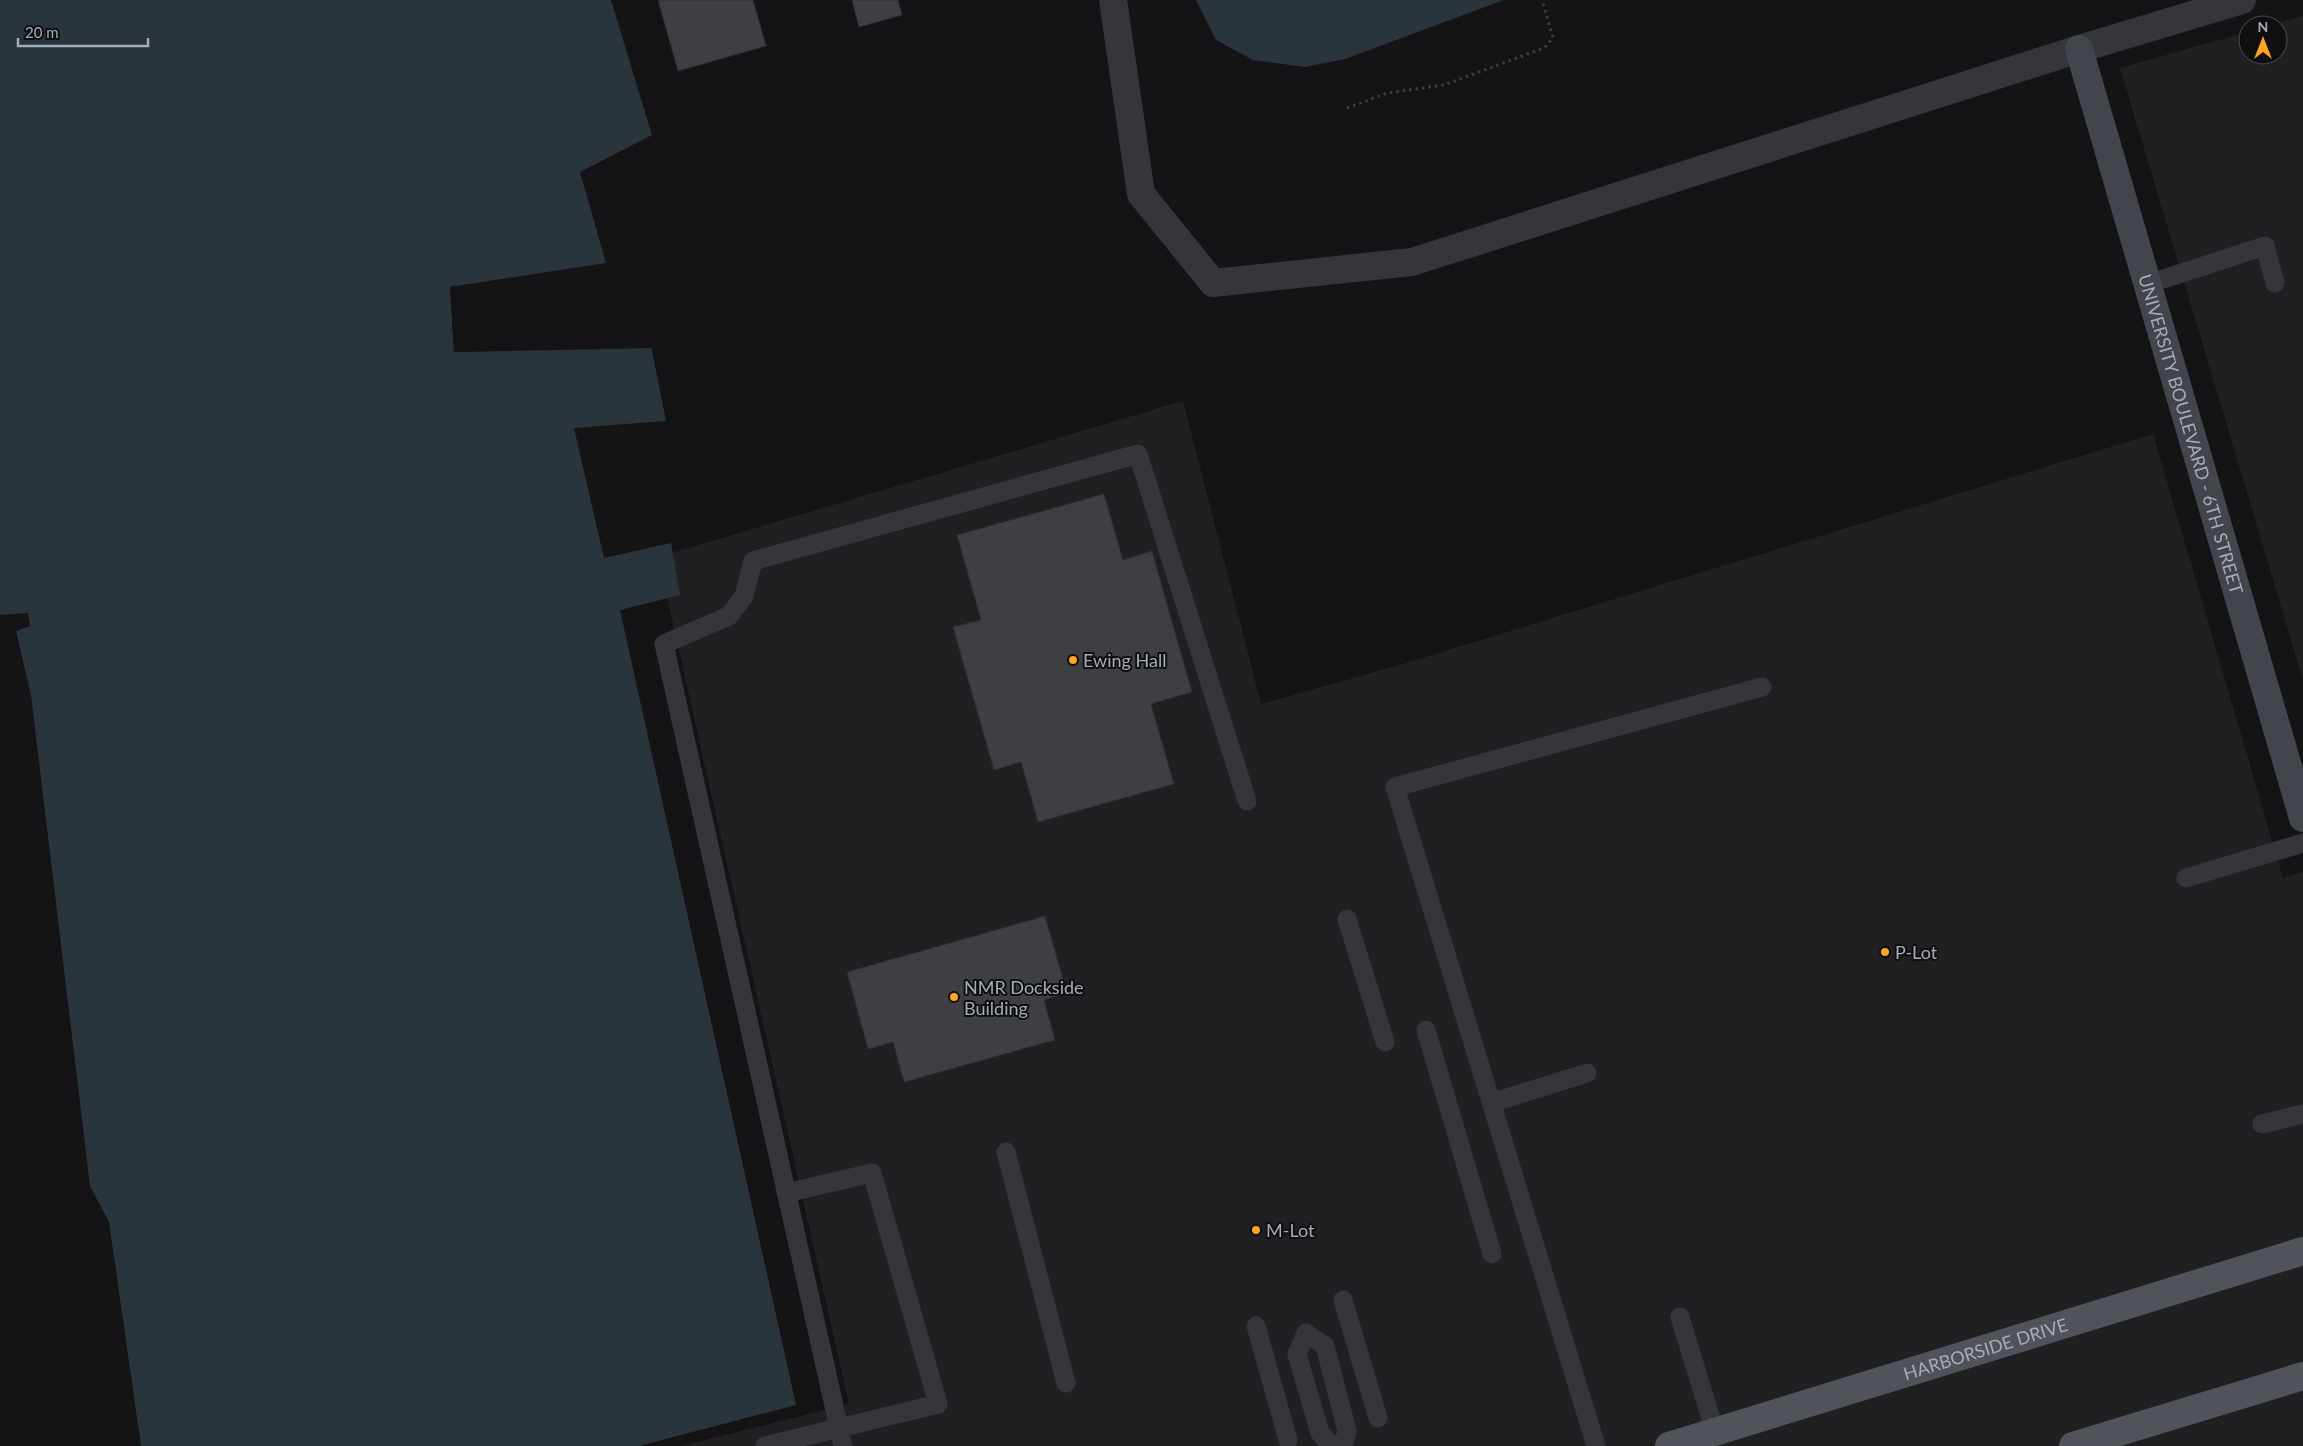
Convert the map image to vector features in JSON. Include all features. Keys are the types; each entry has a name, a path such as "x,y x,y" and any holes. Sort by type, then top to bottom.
{"main road":[{"name":"HARBORSIDE DRIVE","path":"1669,1446 2303,1251"},
{"path":"2073,1446 2303,1376"}],"street":[{"path":"1113,0 1140,194 1213,283 1412,262 2079,49 2242,0"},
{"name":"UNIVERSITY BOULEVARD - 6TH STREET","path":"2079,49 2299,786 2303,818"}],"lane":[{"path":"2148,284 2264,246 2275,283"},
{"path":"843,1446 664,644 729,616 744,596 753,561 1138,454 1247,801"},
{"path":"1596,1446 1395,787 1762,687"},
{"path":"2186,878 2303,842"},
{"path":"1347,919 1384,1042"},
{"path":"1426,1030 1492,1254"},
{"path":"1491,1103 1587,1073"},
{"path":"2262,1124 2303,1114"},
{"path":"1006,1152 1066,1383"},
{"path":"765,1446 938,1404 872,1173 786,1193"},
{"path":"1343,1300 1378,1418"},
{"path":"1680,1317 1714,1432"},
{"path":"1256,1326 1288,1440"},
{"path":"1332,1446 1320,1433 1297,1354 1306,1333 1325,1346 1347,1431 1343,1446"}],"path":[{"path":"1347,108 1387,93 1444,85 1544,48 1553,38 1542,0"}],"shaded area":[{"path":"0,0 611,0 652,135 580,172 606,263 450,287 454,352 651,346 666,421 574,428 604,558 671,543 680,595 620,610 796,1405 639,1446 141,1446 109,1222 90,1186 31,695 16,631 30,626 28,613 0,615"},
{"path":"1196,0 1504,0 1345,59 1305,67 1253,60 1216,40"},
{"path":"2303,16 2303,680 2120,68 2238,35 2238,65 2288,65 2288,20"},
{"path":"1183,401 1261,704 1393,667 2153,434 2283,878 2303,872 2303,1446 681,1446 849,1404 658,557"}],"pier":[{"path":"574,270 453,289 456,350 651,344 654,348 454,352 450,287"}],"building":[{"path":"658,0 753,0 766,46 678,71"},
{"path":"852,0 898,0 902,15 859,27"},
{"name":"Ewing Hall","path":"1104,494 1123,560 1152,551 1192,692 1151,704 1174,784 1038,822 1021,762 994,770 953,627 981,620 957,535"},
{"name":"NMR Dockside Building","path":"1045,916 1067,993 1044,1000 1055,1040 904,1082 893,1042 868,1049 847,972"}],"place":[{"name":"Ewing Hall","path":"1073,660"},
{"name":"P-Lot","path":"1885,952"},
{"name":"NMR Dockside Building","path":"954,997"},
{"name":"M-Lot","path":"1256,1230"}]}
